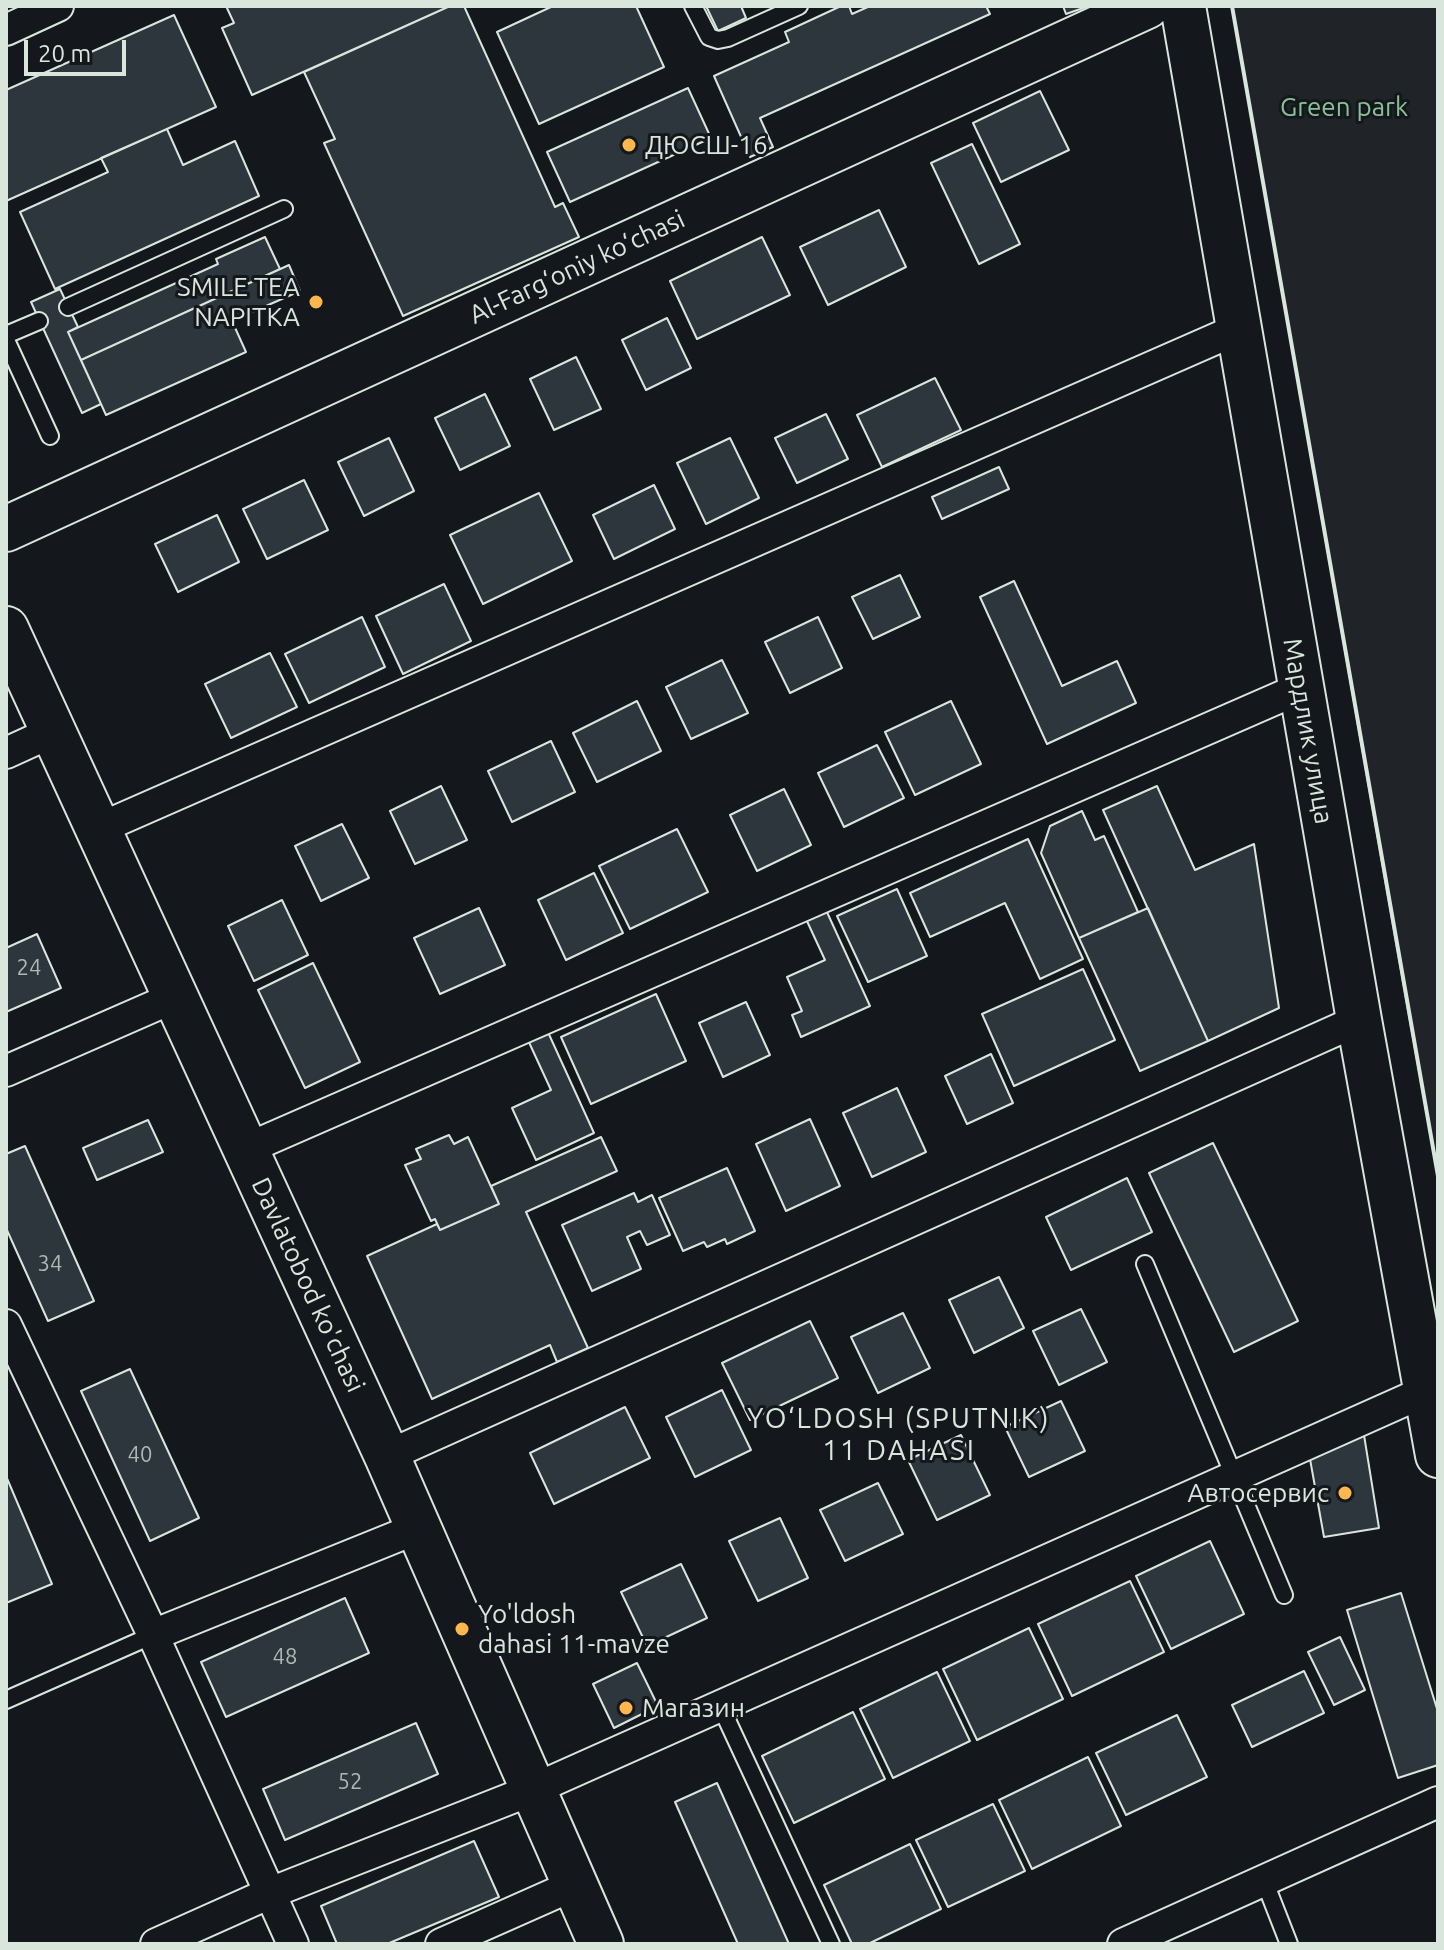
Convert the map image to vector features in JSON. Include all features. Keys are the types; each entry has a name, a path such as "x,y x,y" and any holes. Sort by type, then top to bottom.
{"street":[{"path":"6,30 58,6"},
{"name":"Al-Farg‘oniy ko‘chasi","path":"6,529 1147,6"},
{"name":"Мардлик улица","path":"1183,6 1359,1020 1438,1455"},
{"path":"98,829 1238,329"},
{"name":"Davlatobod ko'chasi","path":"6,629 387,1456 601,1944"},
{"path":"246,1149 1301,688"},
{"path":"6,753 52,732"},
{"path":"6,1071 175,997"},
{"path":"387,1456 1359,1020"},
{"path":"6,1325 153,1635 293,1944"},
{"path":"156,1944 270,1893 532,1790 1426,1391"},
{"path":"153,1635 418,1528"},
{"path":"1123,1944 1438,1802"},
{"path":"441,1944 574,1885"}],"lane":[{"path":"693,6 709,37 718,40 799,6"},
{"path":"68,307 284,209"},
{"path":"39,321 6,338 50,436"},
{"path":"1145,1264 1284,1595"},
{"path":"6,1700 153,1635"},
{"path":"720,1705 831,1944"},
{"path":"1264,1880 1289,1944"}],"green space":[{"name":"Green park","path":"1232,6 1438,6 1438,1176 1407,1005"}],"building":[{"path":"226,6 450,6 252,95 222,28 234,23"},
{"path":"450,6 464,6 555,207 563,203 579,237 403,316 324,143 335,139 304,72"},
{"path":"553,6 636,6 664,67 539,124 497,32"},
{"path":"706,6 741,6 746,18 718,31"},
{"path":"841,6 849,6 852,14 870,6 986,6 990,14 760,118 773,147 750,157 714,76 789,42 785,32"},
{"path":"1063,6 1089,6 1066,14"},
{"path":"174,15 216,107 6,201 6,90"},
{"name":"ДЮСШ-16","path":"688,88 711,138 570,202 547,152"},
{"path":"1040,91 1069,150 1001,182 973,123"},
{"path":"167,129 183,165 235,141 259,196 55,289 20,212 108,172 101,158"},
{"path":"972,144 1020,244 979,264 931,163"},
{"path":"879,210 906,267 828,305 800,247"},
{"path":"265,237 280,269 81,360 68,332 218,264 216,259"},
{"path":"762,237 790,295 697,339 670,281"},
{"path":"289,265 300,291 232,321 246,352 106,415 81,360"},
{"path":"60,289 78,327 68,332 101,404 82,413 31,302"},
{"path":"667,318 691,368 646,390 622,340"},
{"path":"576,357 601,409 554,430 530,379"},
{"path":"935,378 961,430 882,467 857,415"},
{"path":"485,394 510,446 460,470 435,418"},
{"path":"826,414 848,459 797,483 775,438"},
{"path":"389,438 414,491 364,516 338,462"},
{"path":"730,438 759,498 706,524 677,463"},
{"path":"999,467 1009,489 942,519 932,497"},
{"path":"304,480 328,530 267,559 243,509"},
{"path":"654,485 675,529 614,559 593,515"},
{"path":"539,493 572,561 483,604 450,535"},
{"path":"217,515 239,562 178,592 155,544"},
{"path":"900,575 920,617 873,639 852,597"},
{"path":"1014,581 1062,686 1117,661 1136,703 1047,744 980,597"},
{"path":"444,584 471,641 403,674 376,616"},
{"path":"362,617 385,667 309,703 285,654"},
{"path":"818,617 842,668 790,693 765,642"},
{"path":"270,653 297,707 231,738 205,684"},
{"path":"722,660 748,713 691,739 666,687"},
{"path":"637,701 661,751 597,782 573,733"},
{"path":"951,701 981,764 915,795 885,732"},
{"path":"551,741 575,792 512,822 488,771"},
{"path":"877,745 904,798 844,827 818,773"},
{"path":"441,786 467,840 415,864 390,811"},
{"path":"1157,786 1195,870 1254,844 1279,1008 1208,1041 1103,810"},
{"path":"784,789 811,845 757,871 730,815"},
{"path":"1082,811 1095,840 1104,836 1138,912 1079,938 1041,853 1050,826"},
{"path":"342,824 369,878 321,901 295,846"},
{"path":"677,829 708,892 630,929 599,866"},
{"path":"1028,839 1083,959 1040,979 1005,903 930,937 910,893"},
{"path":"594,873 623,933 566,960 538,900"},
{"path":"897,889 927,956 868,982 837,916"},
{"path":"282,900 308,955 254,981 228,926"},
{"path":"479,908 505,965 440,994 414,938"},
{"path":"1148,908 1208,1041 1140,1071 1079,938"},
{"path":"826,910 870,1006 801,1037 792,1015 802,1011 787,977 825,960 806,919"},
{"path":"37,934 61,988 6,1012 6,948"},
{"path":"313,963 360,1062 305,1088 258,990"},
{"path":"1083,969 1115,1040 1014,1086 982,1014"},
{"path":"656,994 686,1061 591,1104 561,1037"},
{"path":"746,1002 770,1055 723,1077 699,1023"},
{"path":"547,1030 594,1133 536,1160 512,1108 551,1090 527,1038"},
{"path":"991,1054 1013,1103 967,1124 945,1076"},
{"path":"897,1088 926,1152 872,1177 843,1113"},
{"path":"810,1119 840,1186 786,1211 756,1144"},
{"path":"148,1120 163,1152 97,1180 83,1148"},
{"path":"449,1135 454,1144 468,1137 499,1204 440,1230 435,1219 431,1221 405,1165 421,1159 416,1149"},
{"path":"601,1137 617,1171 526,1212 588,1348 557,1362 550,1345 432,1399 367,1256 437,1224 440,1230 499,1204 491,1186"},
{"path":"1213,1143 1298,1321 1234,1352 1149,1173"},
{"path":"25,1146 94,1301 48,1321 6,1228 6,1154"},
{"path":"727,1168 755,1231 727,1244 725,1239 707,1247 704,1242 683,1251 659,1198"},
{"path":"1127,1178 1152,1232 1071,1270 1046,1217"},
{"path":"634,1193 638,1202 652,1195 670,1235 647,1245 640,1231 627,1237 641,1269 592,1291 562,1225"},
{"path":"999,1277 1024,1328 974,1353 949,1300"},
{"path":"1081,1309 1107,1362 1059,1385 1033,1331"},
{"path":"903,1313 930,1368 878,1393 851,1337"},
{"path":"810,1321 838,1378 750,1420 722,1363"},
{"path":"130,1369 199,1518 150,1541 81,1391"},
{"path":"722,1390 751,1450 695,1477 666,1417"},
{"path":"1061,1401 1085,1451 1029,1477 1005,1427"},
{"path":"625,1407 650,1458 554,1504 530,1453"},
{"path":"961,1435 990,1495 937,1520 908,1460"},
{"name":"Автосервис","path":"1364,1435 1379,1528 1324,1537 1310,1459"},
{"path":"6,1476 52,1584 6,1603"},
{"path":"878,1483 903,1534 845,1561 820,1510"},
{"path":"780,1518 808,1578 758,1601 729,1541"},
{"path":"1210,1541 1244,1614 1171,1649 1136,1576"},
{"path":"681,1564 707,1618 647,1646 621,1592"},
{"path":"1130,1581 1164,1652 1072,1696 1038,1624"},
{"path":"1401,1593 1438,1712 1438,1765 1398,1778 1347,1610"},
{"path":"345,1598 369,1653 226,1717 201,1662"},
{"path":"1029,1628 1063,1699 977,1740 943,1669"},
{"path":"1340,1637 1365,1690 1334,1705 1308,1652"},
{"path":"637,1663 658,1706 614,1728 593,1684"},
{"path":"1304,1671 1324,1713 1252,1747 1232,1705"},
{"path":"937,1672 970,1741 893,1778 860,1709"},
{"path":"853,1712 885,1779 794,1823 762,1756"},
{"path":"1177,1715 1207,1777 1126,1815 1096,1753"},
{"path":"416,1723 438,1774 285,1840 263,1789"},
{"path":"1088,1757 1121,1826 1032,1869 999,1800"},
{"path":"717,1783 789,1944 738,1944 675,1802"},
{"path":"993,1804 1025,1871 948,1907 916,1840"},
{"path":"474,1841 499,1897 387,1944 337,1944 321,1906"},
{"path":"910,1844 941,1909 868,1944 852,1944 824,1885"}],"wall":[{"path":"1232,6 1438,1176"}],"place":[{"name":"ДЮСШ-16","path":"629,145"},
{"name":"SMILE TEA NAPITKA","path":"316,302"},
{"name":"Автосервис","path":"1345,1493"},
{"name":"Yo'ldosh dahasi 11-mavze","path":"462,1629"},
{"name":"Магазин","path":"626,1708"}],"district":[{"name":"YO‘LDOSH (SPUTNIK) 11 DAHASI","path":"899,1435"}]}
